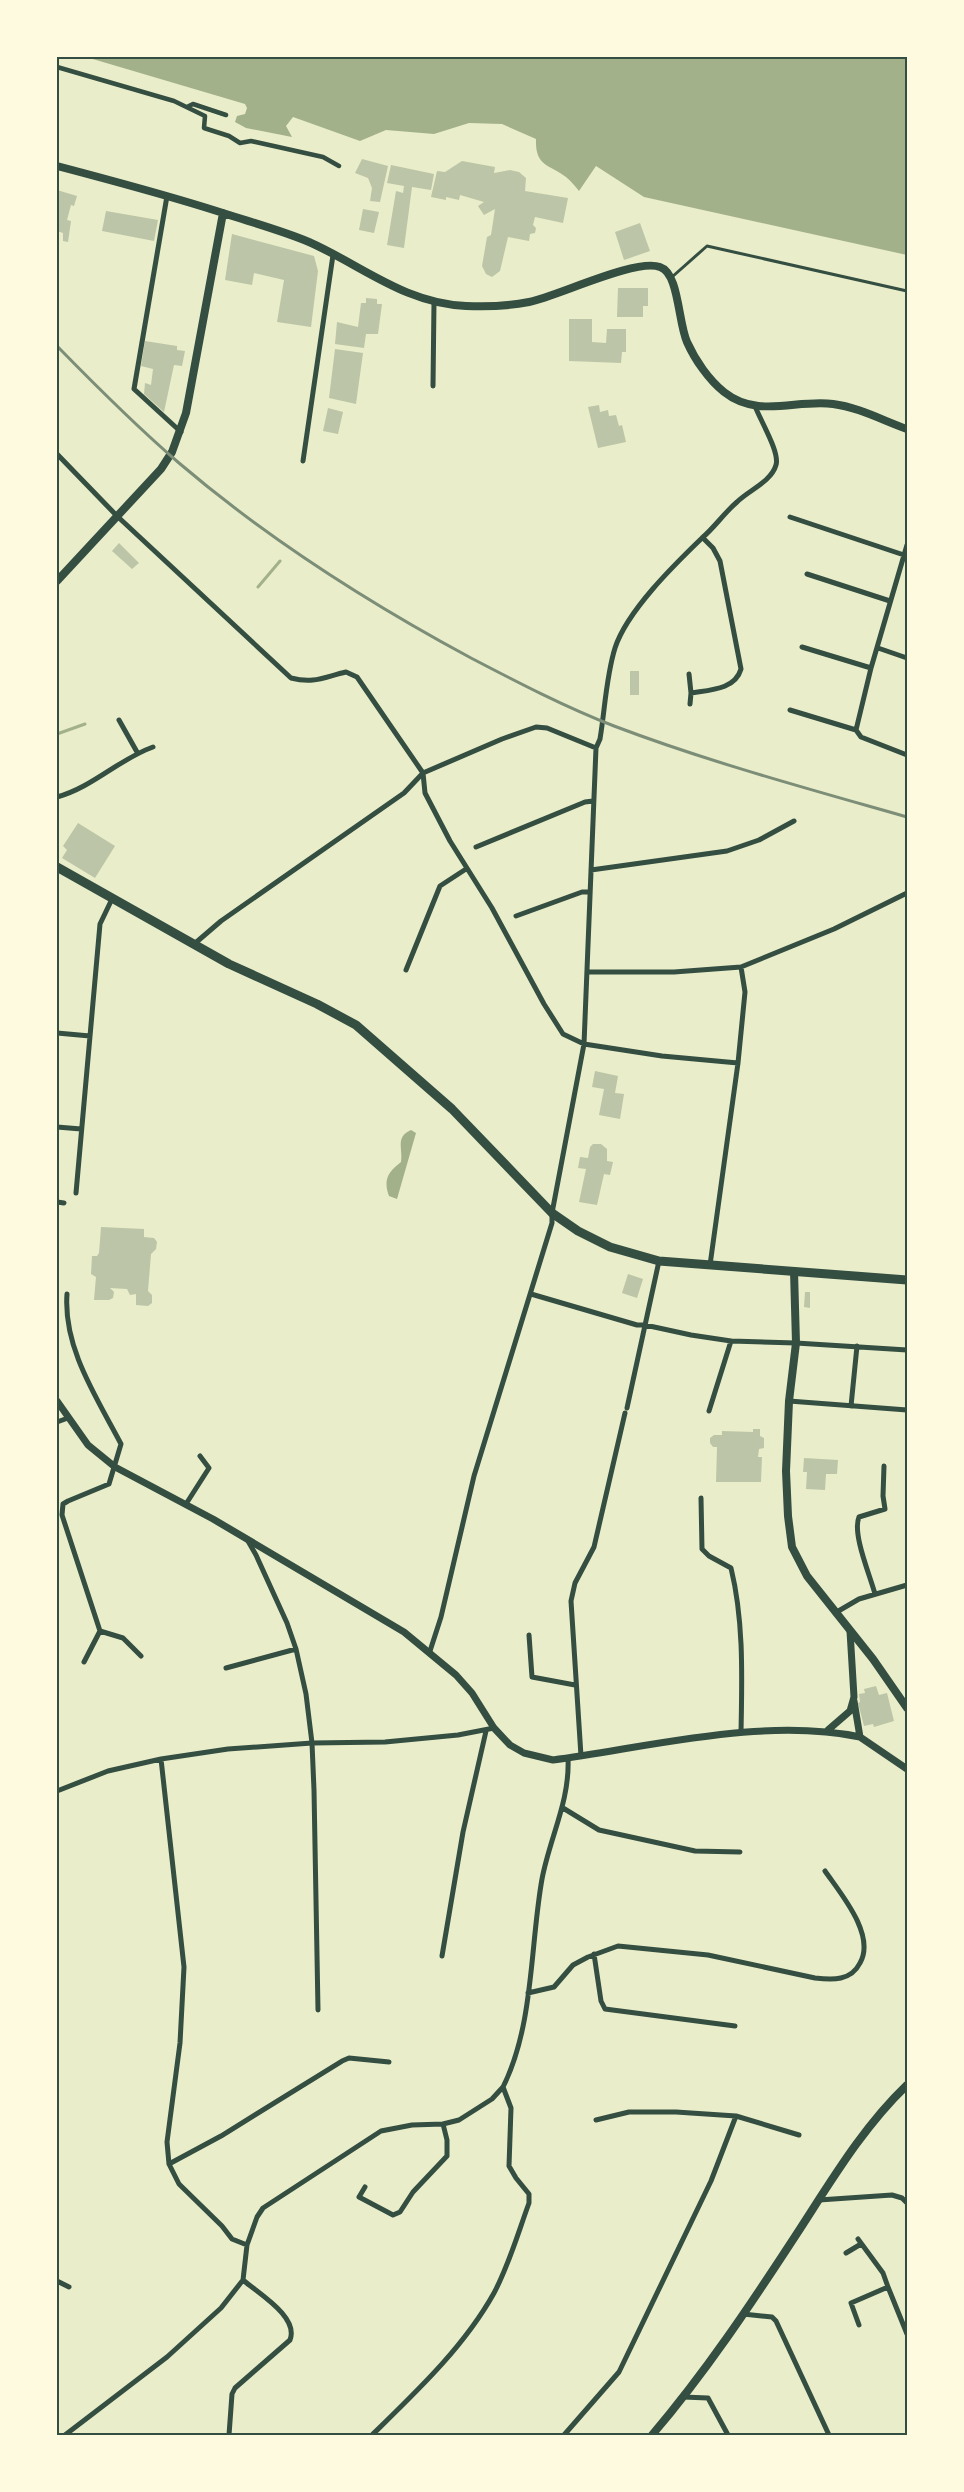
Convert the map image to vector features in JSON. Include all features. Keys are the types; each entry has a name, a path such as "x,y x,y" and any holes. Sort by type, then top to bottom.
{"main road":[{"path":"57,166 224,213 310,243 382,281 434,302 468,306 529,302 621,272 649,265 662,267 672,277 678,316 687,342 694,356 723,391 755,406 772,408 835,404 907,429"},
{"path":"57,581 161,469 172,452 186,413 224,213"},
{"path":"57,867 193,945 356,1025 452,1109 552,1213 578,1231 610,1247 659,1261 711,1260 794,1272 907,1280"},
{"path":"794,1272 796,1342 789,1401 786,1471 792,1547 802,1567 835,1613 873,1659 907,1708"},
{"path":"652,2435 743,2314 873,2122 907,2085"}],"street":[{"path":"57,66 174,101 205,116 204,128 240,142 251,141 322,157 339,166"},
{"path":"187,107 193,104 226,115"},
{"path":"167,196 134,389 180,432"},
{"path":"303,461 333,255"},
{"path":"433,386 434,302"},
{"path":"430,1651 441,1617 474,1476 552,1223 584,1044 596,748 600,738 615,648 623,632 661,580 684,554 703,538 737,501 774,472 778,462 774,446 763,428 755,406"},
{"path":"57,454 117,516 291,678 307,682 346,672 357,677 423,772 425,793 466,869 492,908 544,1004 563,1034 584,1044 663,1056 738,1063"},
{"path":"790,517 904,555"},
{"path":"691,693 727,686 739,678 741,669 720,561 713,548 703,538"},
{"path":"856,730 871,668 907,545"},
{"path":"807,574 890,601"},
{"path":"802,647 871,668"},
{"path":"878,648 907,658"},
{"path":"689,674 690,704"},
{"path":"790,710 856,730 861,737 907,755"},
{"path":"119,720 137,753"},
{"path":"193,945 220,921 404,793 423,772 536,727 547,728 596,748"},
{"path":"57,797 95,781 137,753 153,747"},
{"path":"476,847 585,802 593,801"},
{"path":"591,870 727,851 759,840 794,821"},
{"path":"406,970 440,886 466,869"},
{"path":"516,916 582,892 590,892"},
{"path":"588,972 674,972 741,967 834,929 907,893"},
{"path":"76,1193 100,924 112,899"},
{"path":"711,1260 738,1063 745,992 741,967"},
{"path":"57,1033 90,1036"},
{"path":"57,1127 81,1129"},
{"path":"57,1202 64,1203"},
{"path":"581,1756 570,1609 572,1592 594,1547 659,1261"},
{"path":"67,1294 66,1309 75,1353 121,1444 110,1484 68,1501 62,1509 63,1522 100,1631 84,1662"},
{"path":"531,1294 638,1325 731,1341 796,1342 907,1350"},
{"path":"709,1411 731,1341"},
{"path":"851,1406 857,1346"},
{"path":"57,1401 88,1445 115,1467 186,1504 370,1610 430,1651 472,1694 490,1730 524,1754 553,1760 741,1733 828,1730 860,1737 907,1769"},
{"path":"789,1401 907,1410"},
{"path":"57,1422 68,1418"},
{"path":"186,1504 210,1468 200,1456"},
{"path":"875,1594 856,1524 859,1517 885,1509 884,1466"},
{"path":"701,1498 702,1548 709,1556 731,1568 738,1594 742,1667 741,1733"},
{"path":"247,1539 287,1623 296,1649 312,1743 318,2010"},
{"path":"835,1613 875,1594 907,1585"},
{"path":"100,1631 123,1638 141,1656"},
{"path":"850,1631 854,1697 860,1737"},
{"path":"529,1635 532,1677 575,1685"},
{"path":"226,1668 296,1649"},
{"path":"828,1730 850,1711 854,1697"},
{"path":"57,1791 108,1771 161,1759 228,1749 312,1743 385,1742 490,1730"},
{"path":"442,1956 463,1832 490,1730"},
{"path":"66,2435 198,2331 243,2280 247,2246 257,2217 263,2208 381,2131 412,2125 443,2124 474,2112 492,2099 503,2087 516,2055 528,1993 536,1912 546,1860 563,1808 569,1778 568,1758"},
{"path":"161,1759 184,1966 180,2043 167,2142 169,2164 178,2184 222,2226 232,2239 247,2246"},
{"path":"563,1808 598,1830 695,1851 740,1852"},
{"path":"528,1993 554,1987 573,1965 594,1954 618,1946 708,1955 815,1978 831,1980 848,1977 857,1969 865,1955 866,1941 844,1898 825,1871"},
{"path":"594,1954 601,2001 605,2009 735,2026"},
{"path":"169,2164 221,2136 342,2061 349,2058 389,2062"},
{"path":"372,2435 410,2399 466,2334 495,2291 513,2250 529,2203 529,2194 510,2166 511,2108 503,2087"},
{"path":"596,2120 629,2112 736,2116 799,2135"},
{"path":"564,2435 619,2372 711,2181 736,2116"},
{"path":"365,2187 359,2197 393,2215 400,2212 412,2192 447,2156 447,2140 443,2124"},
{"path":"819,2200 892,2195 902,2198 907,2203"},
{"path":"846,2253 860,2242 883,2273 907,2334"},
{"path":"229,2435 232,2394 235,2388 290,2340 292,2329 288,2320 269,2301 243,2280"},
{"path":"57,2281 69,2287"},
{"path":"859,2325 851,2303 888,2287"},
{"path":"743,2314 772,2317 776,2321 829,2435"},
{"path":"682,2397 708,2398 728,2435"}],"lane":[{"path":"672,277 707,246 907,291"}],"shaded area":[{"path":"86,57 907,57 907,255 644,197 596,166 579,191 566,177 540,159 536,139 502,124 469,123 434,134 386,130 360,141 293,117 286,126 292,137 246,128 235,122 237,116 245,114 247,108 245,104"},
{"path":"411,1130 416,1133 397,1199 389,1196 387,1181 390,1173 401,1162 401,1140"}],"building":[{"path":"362,159 388,166 380,202 370,201 372,188 368,178 355,173"},
{"path":"462,161 495,167 494,173 510,170 519,172 526,178 525,191 568,198 563,223 535,217 533,225 536,228 535,233 530,234 529,241 508,237 500,271 492,277 486,274 482,266 487,237 491,235 495,209 484,215 478,206 484,202 460,195 459,200 431,197 437,171 445,172"},
{"path":"391,165 434,174 431,190 412,187 404,248 387,245 396,191 403,193 404,186 387,183"},
{"path":"57,190 77,196 74,206 71,205 67,220 71,221 68,242 63,241 63,233 57,231"},
{"path":"363,209 379,212 374,233 359,230"},
{"path":"106,211 158,220 154,241 102,231"},
{"path":"640,223 650,251 624,260 615,232"},
{"path":"232,234 314,256 318,271 311,327 277,322 284,280 254,273 252,285 225,280"},
{"path":"618,288 648,288 648,306 643,306 643,317 617,317"},
{"path":"366,298 377,299 377,304 382,304 378,334 366,334 364,348 335,344 337,322 358,327 361,303 366,303"},
{"path":"569,319 592,319 592,342 606,343 607,329 626,329 626,352 622,352 621,363 569,361"},
{"path":"145,341 177,346 177,350 185,351 182,366 174,365 164,412 144,394 145,383 151,385 153,369 141,366"},
{"path":"335,349 363,353 356,404 329,398"},
{"path":"599,405 600,412 608,410 609,416 616,415 619,426 622,425 626,442 598,448 588,407"},
{"path":"328,408 343,412 338,434 323,431"},
{"path":"119,543 139,563 132,569 112,551"},
{"path":"630,671 639,671 639,695 630,695"},
{"path":"78,823 115,846 95,878 62,858 67,850 63,846"},
{"path":"595,1071 618,1076 615,1093 624,1094 620,1119 599,1115 604,1089 592,1087"},
{"path":"593,1144 601,1144 607,1149 607,1161 613,1162 610,1175 604,1174 597,1205 579,1202 586,1169 578,1168 580,1157 588,1158 590,1147"},
{"path":"101,1227 144,1229 144,1237 154,1238 157,1242 156,1249 151,1254 148,1291 152,1295 152,1303 148,1306 136,1305 136,1294 130,1295 127,1289 110,1288 114,1292 113,1298 94,1300 96,1277 91,1274 92,1256 97,1256 99,1253"},
{"path":"628,1274 643,1279 637,1298 622,1293"},
{"path":"805,1292 810,1292 810,1308 804,1307"},
{"path":"753,1429 760,1429 760,1436 764,1438 764,1448 759,1449 758,1457 762,1457 761,1482 716,1482 717,1447 713,1447 710,1438 714,1435 722,1435 722,1431 753,1432"},
{"path":"804,1458 838,1460 837,1474 826,1474 825,1490 806,1489 807,1472 803,1472"},
{"path":"876,1686 879,1695 887,1693 894,1721 874,1727 873,1724 864,1726 858,1703 860,1702 859,1694 865,1693 864,1689"}],"waterway":[{"path":"258,587 280,561"},
{"path":"57,734 85,724"}],"railway":[{"path":"57,346 147,435 213,491 319,568 432,637 541,694 614,726 723,763 907,817"}]}
